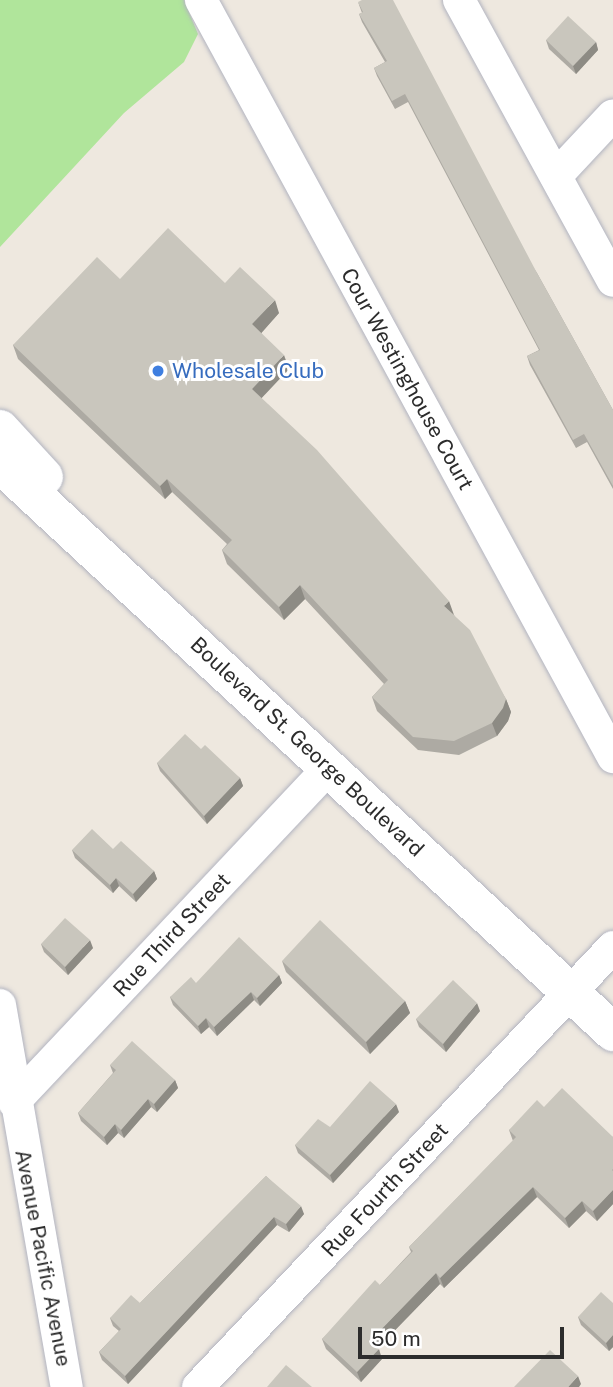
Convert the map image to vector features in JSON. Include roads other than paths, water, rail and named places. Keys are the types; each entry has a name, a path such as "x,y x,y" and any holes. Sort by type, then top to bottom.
{"main road":[{"path":"0,429 193,642"},
{"name":"Boulevard St. George Boulevard","path":"0,464 613,1032"},
{"path":"0,494 193,642"}],"street":[{"name":"Cour Westinghouse Court","path":"201,0 613,758"},
{"path":"459,0 613,281"},
{"path":"556,176 613,115"},
{"name":"Rue Third Street","path":"14,1102 330,768"},
{"path":"572,992 613,947"},
{"name":"Rue Fourth Street","path":"198,1387 572,992"},
{"name":"Avenue Pacific Avenue","path":"0,1005 14,1102 67,1387"}],"place":[{"name":"Wholesale Club","path":"158,371"}]}
